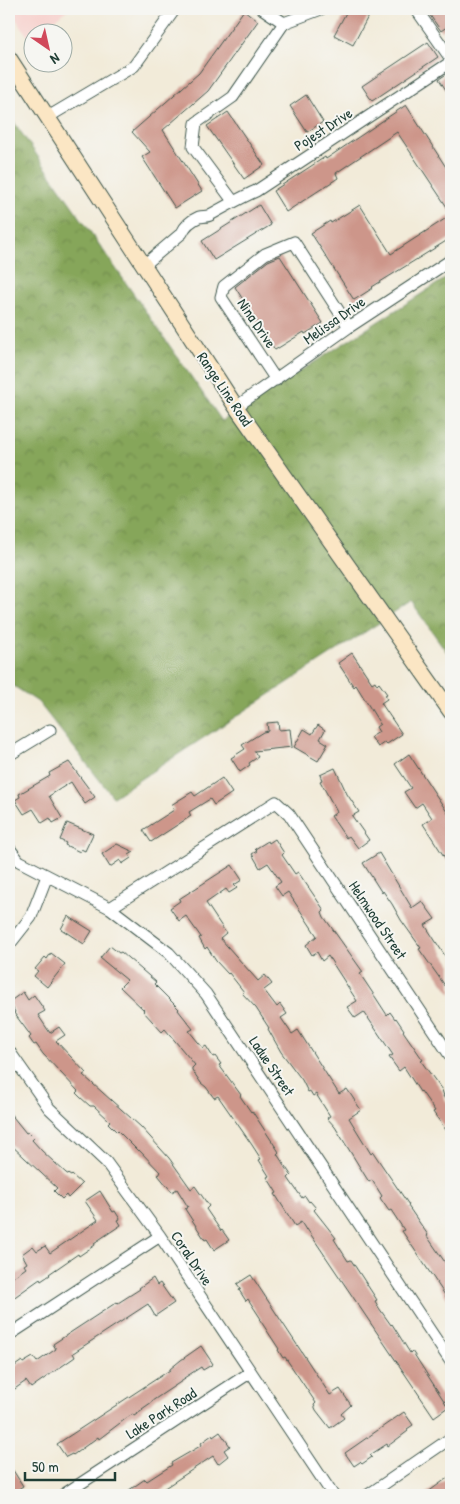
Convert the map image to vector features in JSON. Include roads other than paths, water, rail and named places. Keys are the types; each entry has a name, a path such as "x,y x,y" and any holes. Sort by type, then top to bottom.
{"main road":[{"name":"Range Line Road","path":"9,58 236,407 451,712"}],"street":[{"path":"48,118 134,66 175,9"},
{"path":"263,9 284,23"},
{"path":"233,201 192,147 196,123 233,97 284,23 321,9"},
{"path":"416,9 451,58"},
{"name":"Pojest Drive","path":"143,266 182,233 185,227 199,217 208,216 233,201 256,191 451,62"},
{"name":"Nina Drive","path":"276,380 221,297 224,286 265,254 294,242 349,327"},
{"name":"Melissa Drive","path":"236,407 349,327 451,260"},
{"path":"9,756 50,730"},
{"name":"Helmwood Street","path":"110,908 276,802 289,814 451,1057"},
{"name":"Ladue Street","path":"9,848 19,861 110,908 170,953 206,994 451,1362"},
{"path":"9,945 31,917 47,876"},
{"name":"Coral Drive","path":"9,1051 49,1108 106,1162 160,1236 333,1495"},
{"path":"9,1334 160,1236"},
{"name":"Lake Park Road","path":"63,1495 251,1372"},
{"path":"368,1495 451,1438"}]}
